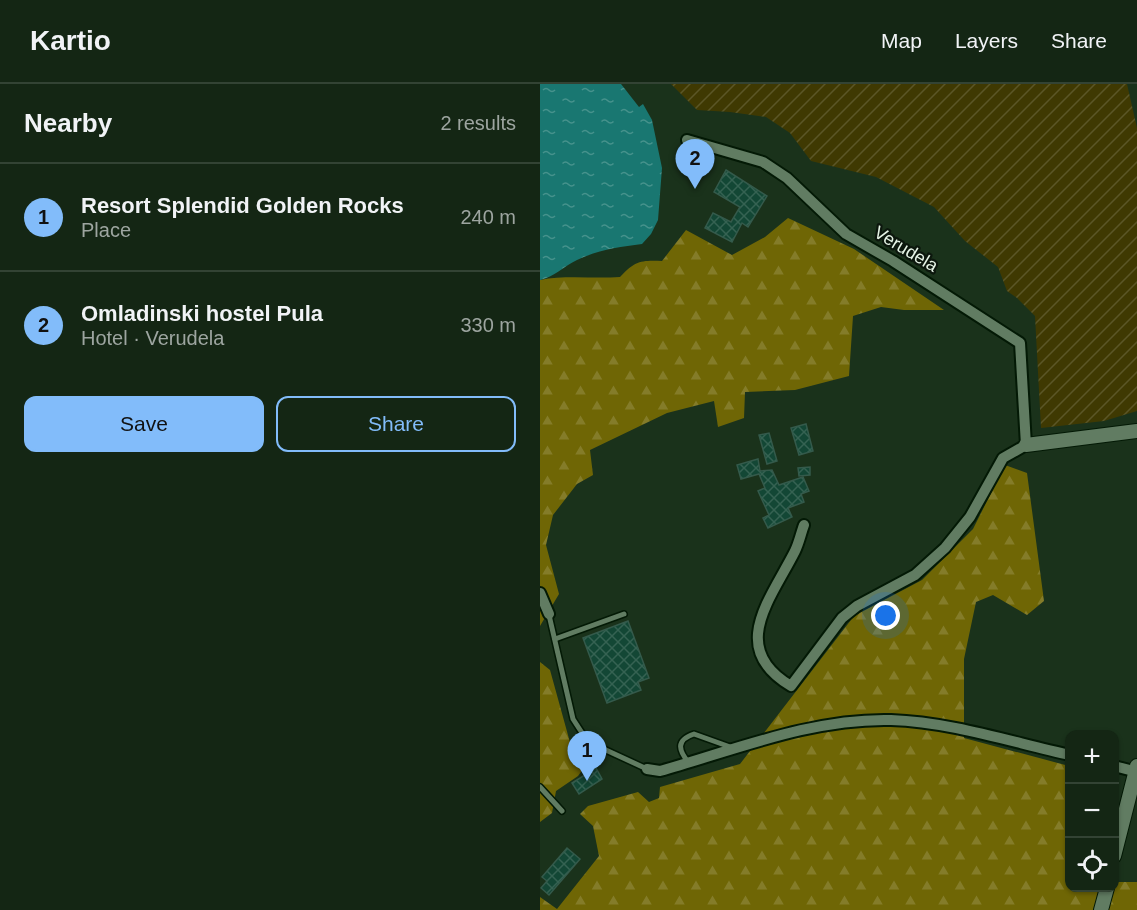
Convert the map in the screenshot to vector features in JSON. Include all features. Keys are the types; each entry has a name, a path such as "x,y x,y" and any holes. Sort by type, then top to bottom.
{"main road":[{"path":"1121,433 1137,424"},
{"path":"1026,445 1137,431"},
{"path":"1121,433 1137,439"},
{"path":"1119,838 1137,770"},
{"path":"1101,910 1106,892"}],"street":[{"name":"Verudela","path":"687,140 763,162 787,178 846,234 893,261 1020,343 1026,445"},
{"path":"804,525 796,549 763,609 757,631 758,648 764,663 775,677 791,686 842,618 857,606 915,575 945,548 970,517 1003,458 1026,445"},
{"path":"540,593 549,614"},
{"path":"647,769 660,771 780,736 822,727 891,720 957,729 1065,755"},
{"path":"1119,767 1137,770"}],"lane":[{"path":"549,614 573,719 584,736 595,745 647,769"},
{"path":"555,639 624,615"},
{"path":"689,763 683,755 681,742 685,737 694,734 734,749"},
{"path":"540,787 562,811"}],"green space":[{"path":"788,218 854,249 944,310 904,310 881,307 853,316 849,376 795,390 745,392 744,418 718,427 714,401 667,413 590,450 593,475 577,484 553,515 546,545 559,594 540,626 540,280 620,277 639,263 662,261 686,230 732,255 765,237"},
{"path":"1005,465 1027,473 1044,601 1027,615 993,595 976,602 964,659 964,738 1065,765 1065,892 1119,892 1119,882 1137,882 1137,910 540,910 540,897 557,909 599,856 593,826 580,814 588,806 638,792 649,802 659,798 660,787 740,764 854,616 922,580 973,529"},
{"path":"540,662 550,670 571,746 568,750 589,761 578,776 556,791 552,813 540,822"}],"shaded area":[{"path":"671,84 1127,84 1137,128 1137,411 1104,421 1041,428 1035,316 1007,291 998,267 965,241 934,207 876,177 811,161 790,133 766,117 697,110"}],"water":[{"path":"540,84 621,84 639,107 643,104 652,120 662,168 658,220 651,234 642,244 593,254 540,280"}],"building":[{"path":"694,150 712,155 708,169 690,164"},
{"path":"726,170 767,196 748,227 742,223 732,242 705,228 713,213 731,222 740,207 714,192"},
{"path":"806,424 813,451 799,455 791,428"},
{"path":"769,433 777,461 767,464 759,435"},
{"path":"758,459 760,471 772,470 779,485 803,477 809,491 801,494 804,502 788,508 792,517 768,528 763,518 769,515 758,491 765,488 759,474 741,479 737,465"},
{"path":"810,467 810,475 799,476 798,468"},
{"path":"628,621 649,678 638,682 641,690 607,703 583,638"},
{"path":"596,768 602,779 579,794 572,783"},
{"path":"567,848 580,859 549,895 541,888 547,881 542,877"}],"place":[{"name":"Omladinski hostel Pula","path":"695,189"},
{"name":"Resort Splendid Golden Rocks","path":"587,781"}]}
